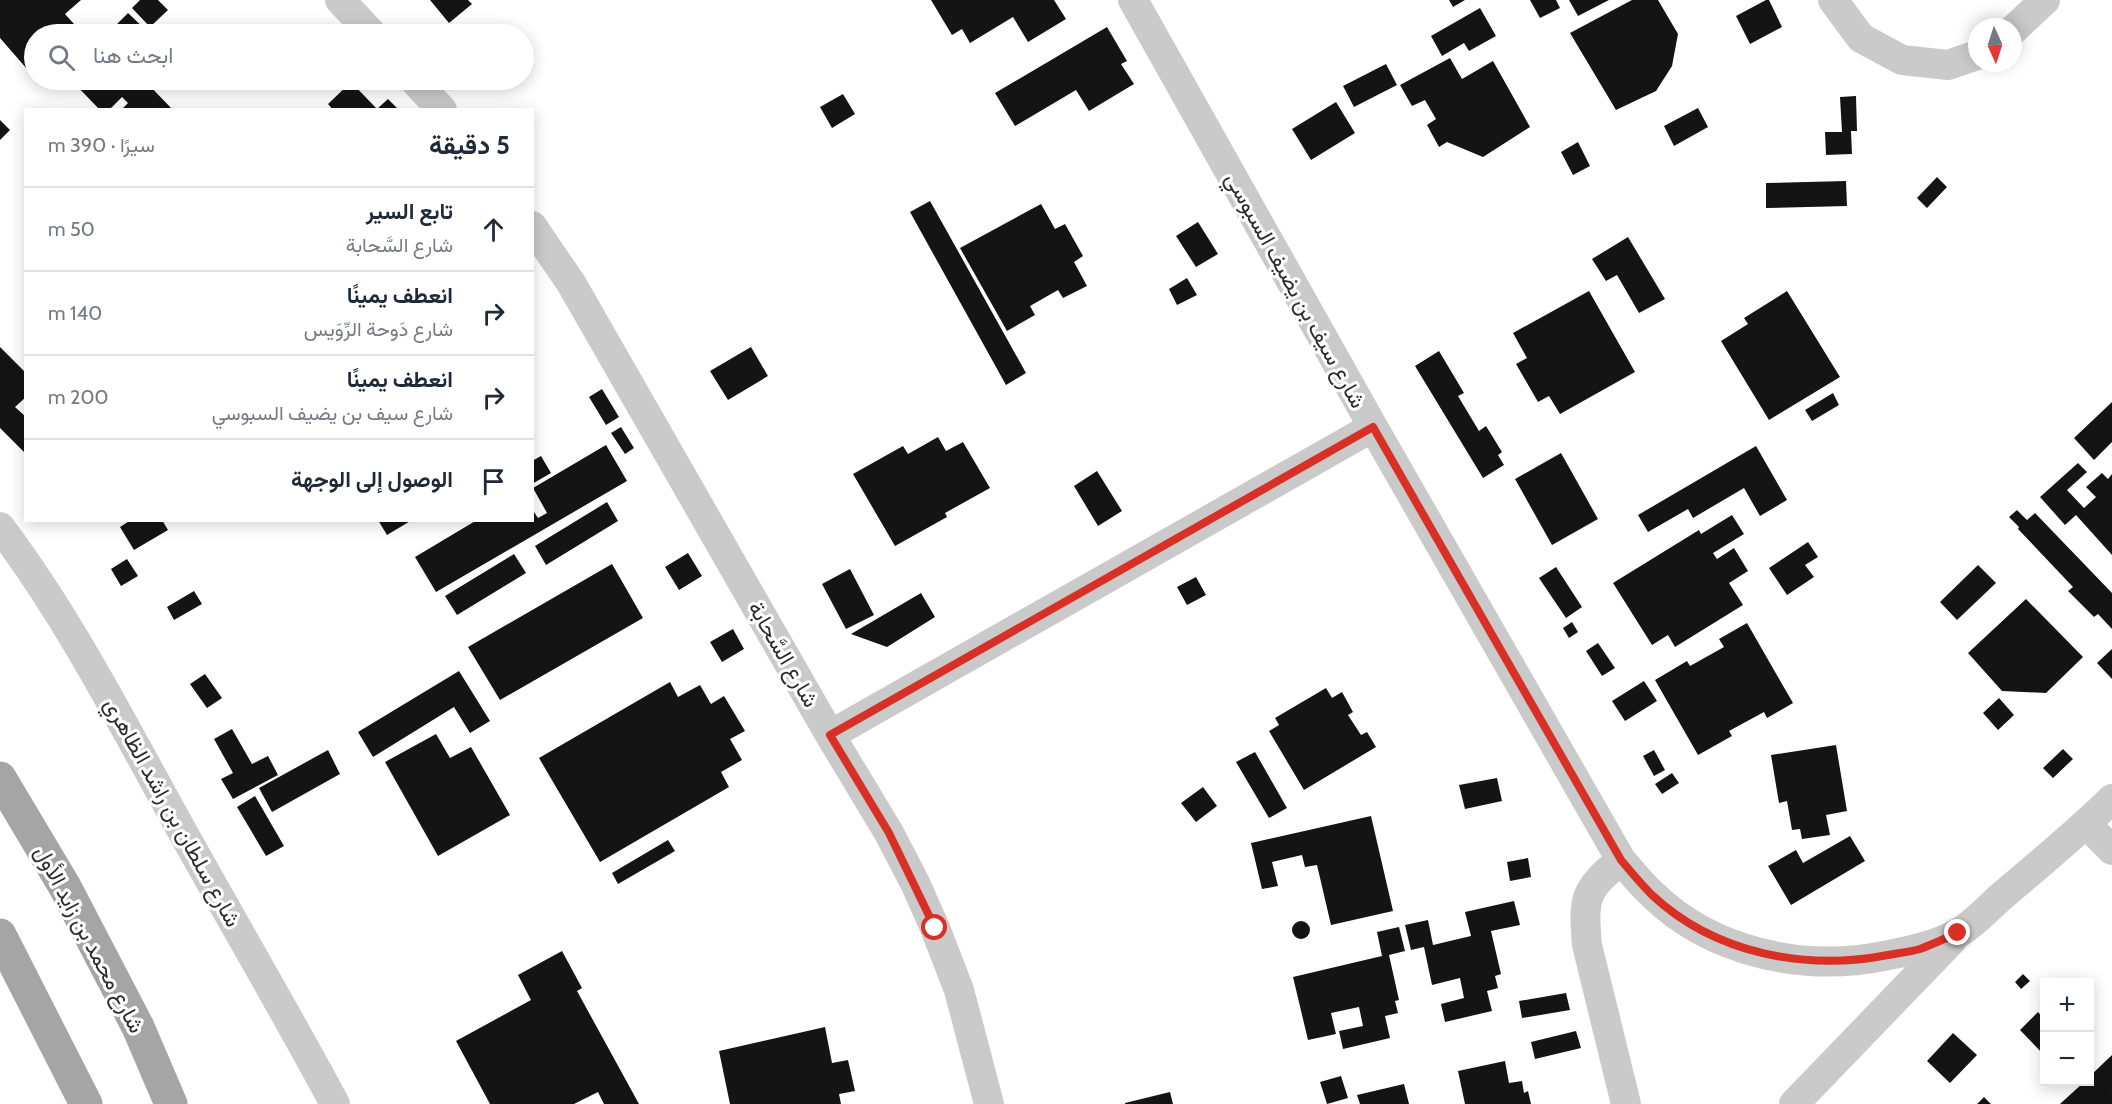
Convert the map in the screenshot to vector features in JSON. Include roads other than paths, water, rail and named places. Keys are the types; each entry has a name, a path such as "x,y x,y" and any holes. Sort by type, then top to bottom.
{"main road":[{"name":"شارع محمد بن زايد الأول","path":"0,778 70,897 138,1027 171,1104"},
{"path":"0,935 86,1104"}],"street":[{"path":"340,0 363,24"},
{"name":"شارع سيف بن يضيف السبوسي","path":"1133,0 1373,427 1621,860 1653,895 1691,924 1733,945 1780,958 1827,962 1875,958 1918,949 1958,933 2112,799"},
{"path":"1833,0 1861,38 1902,60 1948,65 1968,58"},
{"path":"2022,22 2045,0"},
{"path":"423,90 440,108"},
{"name":"شارع السَّحابة","path":"534,229 571,283 830,735 889,833 935,928 959,990 989,1104"},
{"path":"830,735 1373,427"},
{"name":"شارع سلطان بن راشد الظاهري","path":"0,527 52,600 83,651 221,900 285,1010 335,1104"},
{"path":"2086,824 2112,850"},
{"path":"1621,860 1604,874 1592,889 1585,905 1587,945 1626,1104"},
{"path":"1794,1104 1958,933"}]}
